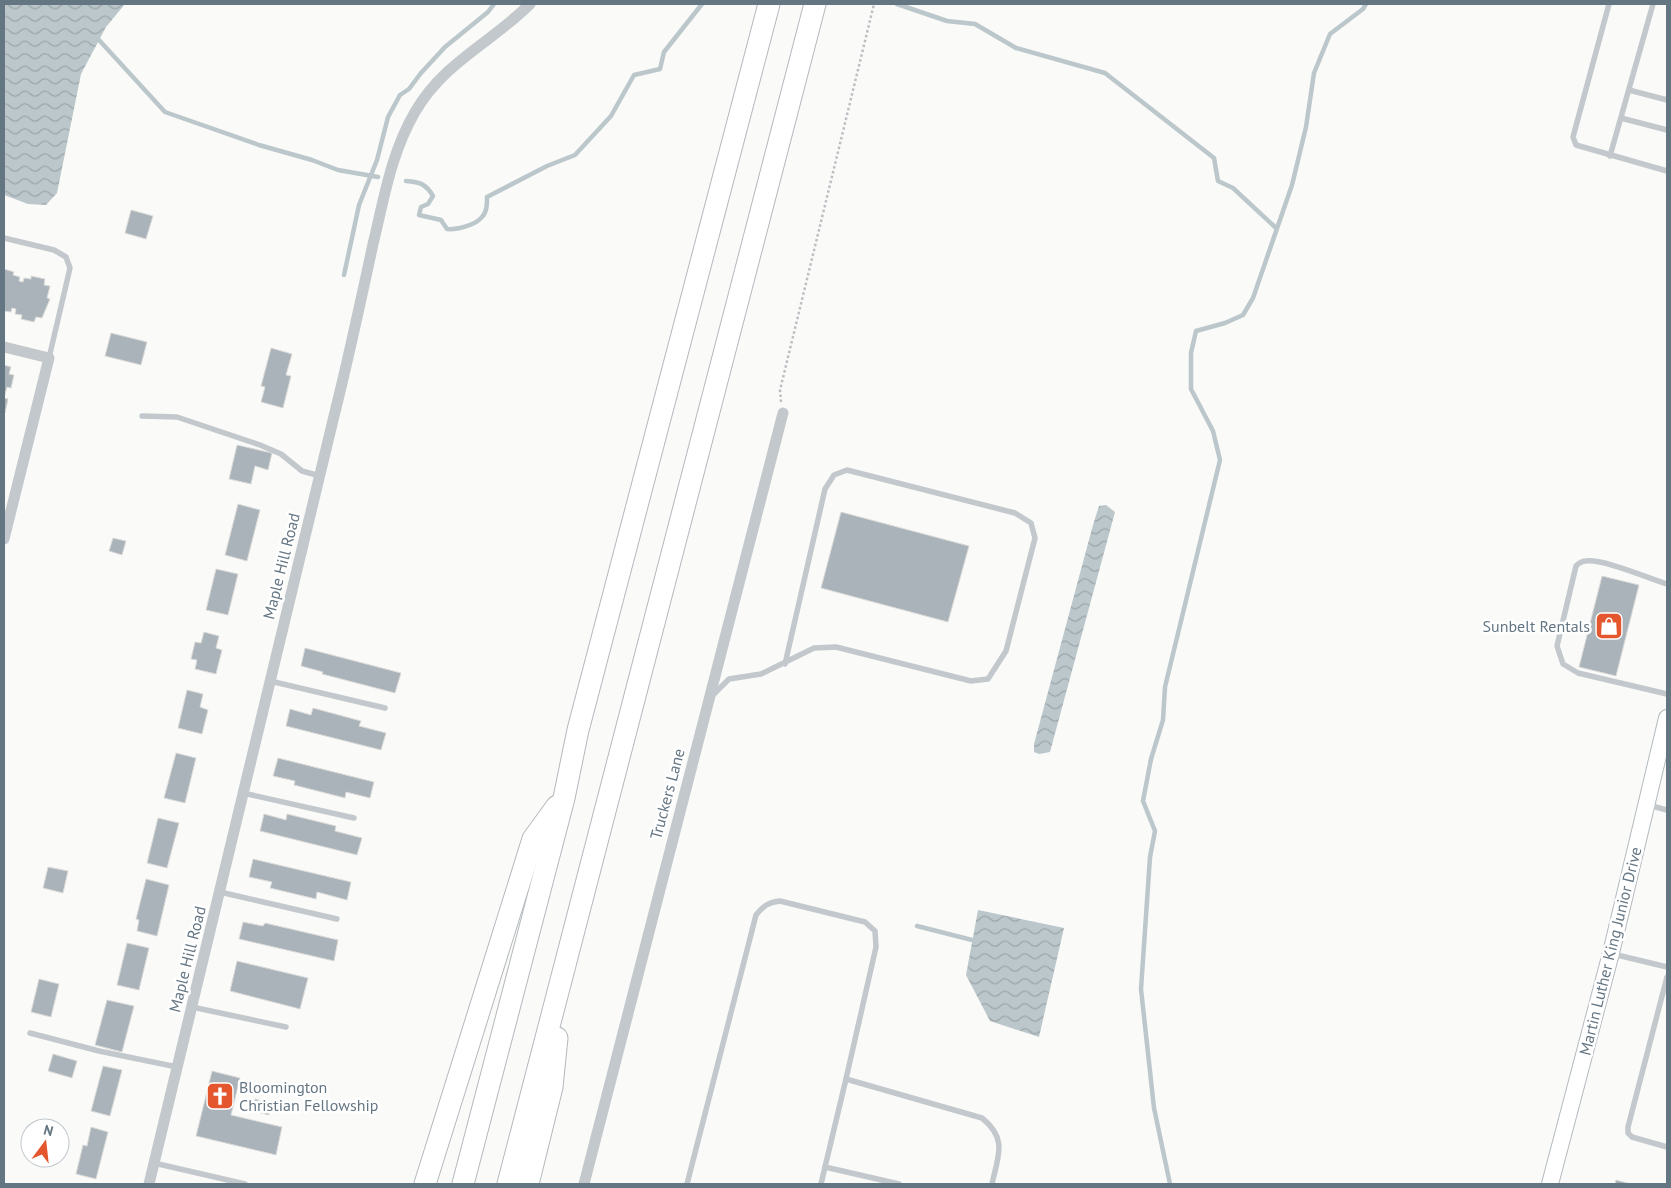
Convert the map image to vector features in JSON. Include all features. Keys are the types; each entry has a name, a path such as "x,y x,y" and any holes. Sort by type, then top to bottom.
{"highway":[{"path":"463,1184 564,798 578,730 769,4"},
{"path":"508,1184 815,4"},
{"path":"425,1184 533,839 564,798"},
{"path":"528,1184 552,1087 563,973"}],"main road":[{"name":"Martin Luther King Junior Drive","path":"1550,1184 1611,953 1667,718"}],"street":[{"name":"Maple Hill Road","path":"149,1184 320,476 385,188 405,130 425,96 439,79 467,53 500,30 530,4"},
{"path":"4,347 49,358 4,539"},
{"name":"Truckers Lane","path":"584,1184 783,413"}],"lane":[{"path":"1610,4 1573,137 1576,145 1667,171"},
{"path":"1610,156 1653,4"},
{"path":"1629,90 1667,100"},
{"path":"1621,118 1667,130"},
{"path":"4,238 54,250 66,256 70,268 49,358"},
{"path":"142,416 176,417 204,426 281,454 302,471 320,476"},
{"path":"709,698 729,679 762,674 785,664 814,648 836,648 971,681 988,680 1006,651 1035,538 1031,523 1015,512 847,470 834,475 825,488 785,664"},
{"path":"1667,584 1608,565 1588,560 1581,562 1576,566 1557,646 1563,664 1578,673 1667,694"},
{"path":"270,681 385,708"},
{"path":"243,793 354,818"},
{"path":"1646,805 1667,810"},
{"path":"220,892 337,919"},
{"path":"687,1184 756,915 762,907 772,902 791,903 865,922 875,931 876,947 821,1184"},
{"path":"1611,953 1667,967"},
{"path":"1667,977 1628,1127 1628,1133 1632,1137 1667,1147"},
{"path":"192,1007 286,1027"},
{"path":"30,1033 99,1051 177,1067"},
{"path":"846,1079 982,1118 996,1130 999,1137 1000,1144 992,1184"},
{"path":"154,1163 245,1184"},
{"path":"825,1167 899,1184"}],"path":[{"path":"783,413 780,390 874,4"}],"water":[{"path":"4,4 125,4 106,27 81,74 57,193 46,205 28,204 4,195"},
{"path":"1106,505 1115,512 1050,752 1039,754 1034,752 1034,744 1093,525 1099,506"},
{"path":"978,910 1064,928 1039,1037 990,1021 966,975"}],"building":[{"path":"131,210 153,216 146,239 125,233"},
{"path":"4,269 14,272 13,275 20,277 19,281 23,282 24,278 31,279 31,276 45,279 44,285 50,286 47,298 50,299 42,318 36,317 34,322 21,319 22,315 15,314 16,309 12,308 11,312 4,311"},
{"path":"111,333 147,342 141,365 105,356"},
{"path":"271,348 292,354 286,375 291,376 283,408 261,402 265,387 261,386"},
{"path":"4,365 11,367 9,374 14,375 11,388 7,387 4,398"},
{"path":"4,398 8,399 5,413 4,412"},
{"path":"237,445 272,453 268,470 255,466 251,484 229,479"},
{"path":"238,504 260,510 247,561 225,555"},
{"path":"841,512 969,546 948,622 821,588"},
{"path":"113,538 126,541 122,555 109,551"},
{"path":"216,569 238,574 228,615 206,610"},
{"name":"Sunbelt Rentals","path":"1602,576 1639,585 1616,676 1579,667"},
{"path":"204,632 219,636 216,648 222,650 216,674 195,669 197,660 191,659 195,642 201,643"},
{"path":"305,648 401,673 395,693 322,674 323,672 301,666"},
{"path":"187,690 203,694 200,707 208,710 202,734 178,728"},
{"path":"313,708 361,721 359,726 386,733 381,750 286,726 290,709 311,715"},
{"path":"176,753 196,758 185,803 164,798"},
{"path":"278,758 374,782 370,798 346,792 345,798 294,785 295,781 273,776"},
{"path":"264,814 286,820 287,814 336,826 335,831 362,838 357,855 260,831"},
{"path":"158,818 179,823 167,868 147,863"},
{"path":"253,859 351,882 347,900 317,892 316,899 270,888 272,882 249,877"},
{"path":"48,867 68,871 63,893 43,888"},
{"path":"146,879 169,885 157,936 137,931 139,920 136,919"},
{"path":"243,922 263,926 265,923 338,940 334,961 239,939"},
{"path":"127,943 149,948 139,990 117,985"},
{"path":"237,961 308,978 300,1009 230,991"},
{"path":"39,979 59,984 51,1017 31,1012"},
{"path":"107,1000 134,1006 122,1052 95,1045"},
{"path":"53,1054 77,1061 72,1078 48,1071"},
{"path":"103,1066 122,1070 110,1116 91,1111"},
{"name":"Bloomington Christian Fellowship","path":"212,1071 240,1078 231,1115 282,1127 276,1155 196,1136"},
{"path":"255,1099 271,1103 269,1115 252,1111"},
{"path":"91,1127 108,1132 96,1179 76,1174 83,1145 87,1146"},
{"path":"1616,1180 1631,1184 1615,1184"}],"waterway":[{"path":"344,275 359,205 377,160 388,117 400,95 409,89 445,47 488,12 494,4"},
{"path":"406,181 422,184 433,196 428,204 421,207 419,215 441,220 447,229 471,225 485,213 487,197 547,166 575,155 611,116 634,75 660,69 664,52 702,4"},
{"path":"897,4 947,21 975,24 1016,48 1105,73 1214,158 1218,181 1233,188 1276,228"},
{"path":"1170,1184 1154,1108 1141,989 1150,857 1155,831 1143,801 1151,759 1163,720 1165,687 1220,460 1213,431 1191,389 1191,353 1196,331 1225,323 1243,315 1253,298 1292,185 1306,127 1314,73 1330,34 1363,9 1366,4"},
{"path":"99,40 165,112 338,170 378,177"},
{"path":"917,926 976,941"}],"place":[{"name":"Sunbelt Rentals","path":"1609,626"},
{"name":"Bloomington Christian Fellowship","path":"220,1096"}]}
